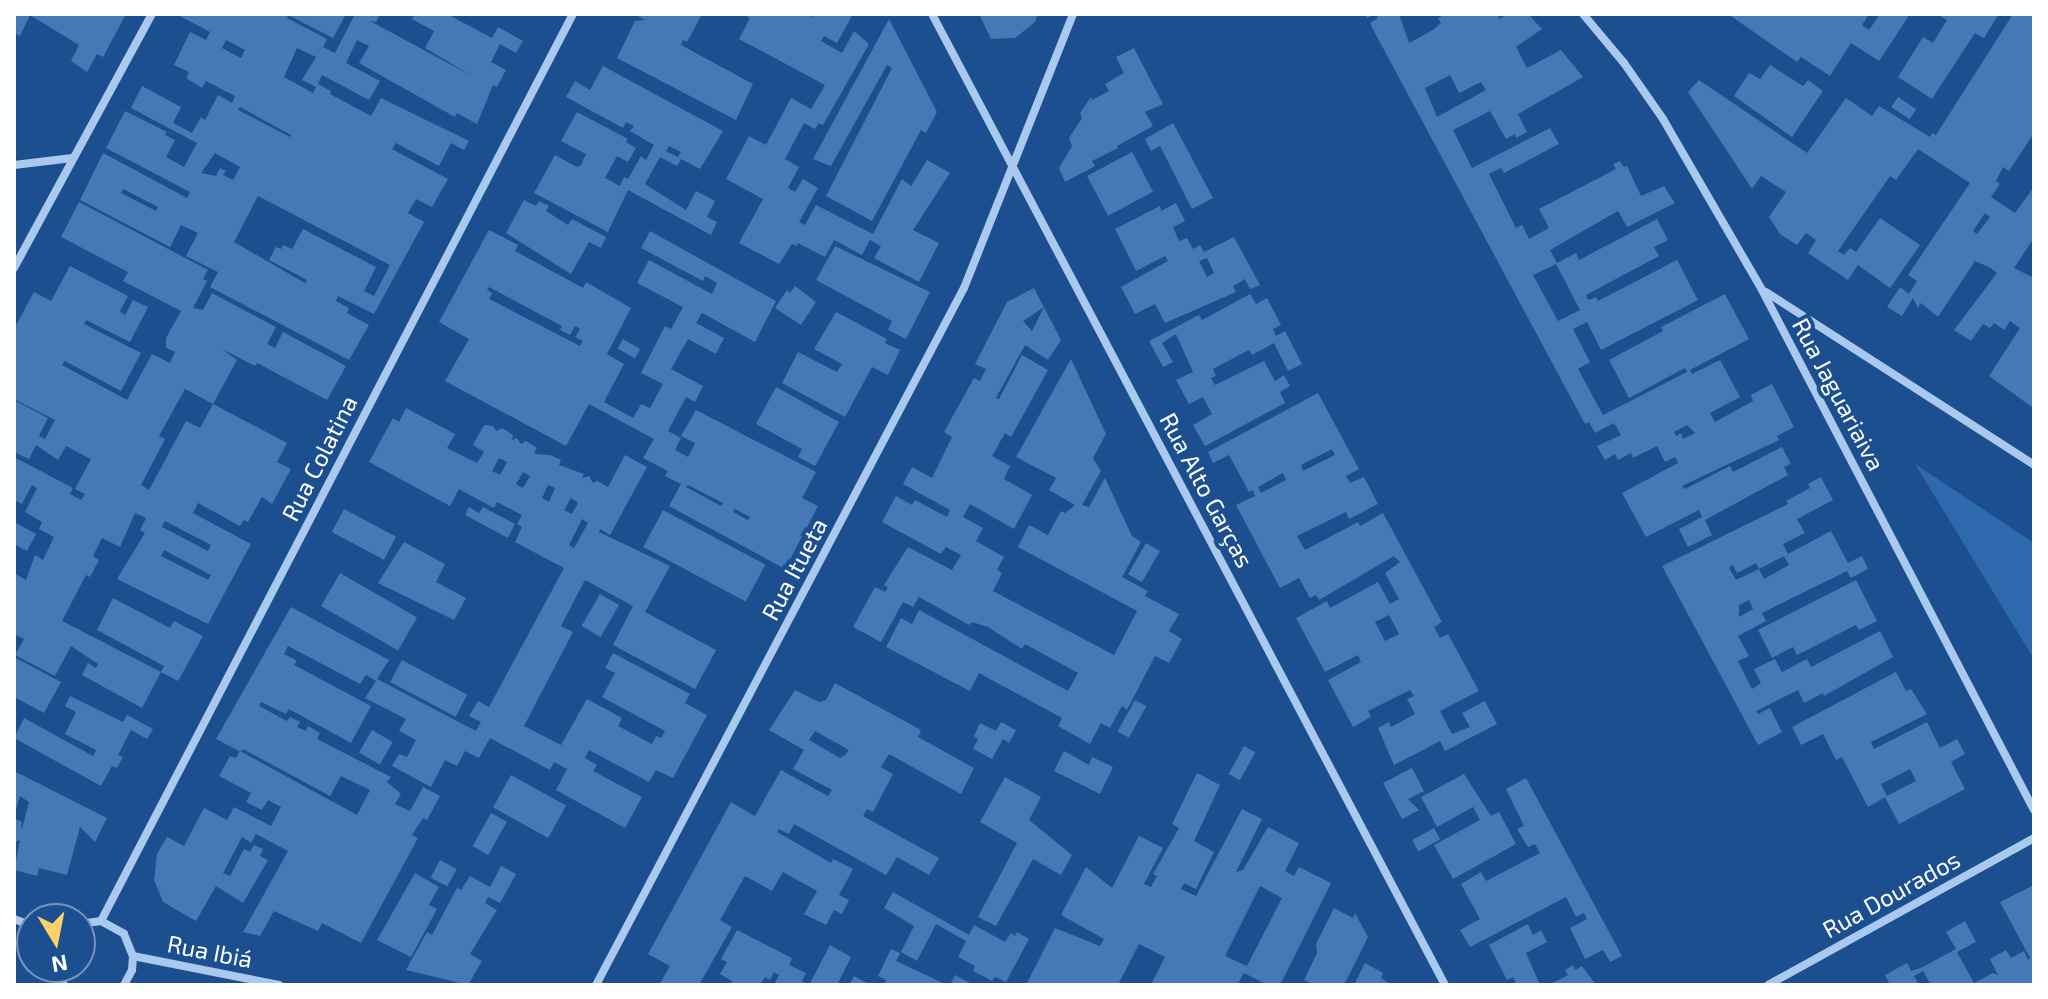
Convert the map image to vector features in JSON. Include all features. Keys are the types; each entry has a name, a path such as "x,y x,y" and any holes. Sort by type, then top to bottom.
{"street":[{"path":"14,268 152,14"},
{"name":"Rua Colatina","path":"101,921 573,14"},
{"name":"Rua Alto Garças","path":"932,14 1445,985"},
{"name":"Rua Itueta","path":"596,985 964,288 1073,14"},
{"name":"Rua Jaguariaiva","path":"1583,14 1624,63 1663,119 1762,290 2034,810"},
{"path":"14,165 73,158"},
{"path":"1762,290 2034,465"},
{"name":"Rua Dourados","path":"1768,985 2034,838"},
{"path":"96,922 101,921 124,934 133,956 132,970 124,985"},
{"name":"Rua Ibiá","path":"133,956 279,985"}],"shaded area":[{"path":"1915,464 2034,543 2034,659"}],"building":[{"path":"14,14 126,14 103,57 97,54 87,72 71,61 79,45 30,15 20,36 14,33"},
{"path":"176,14 346,14 333,38 288,15 287,18 327,39 323,47 335,53 355,14 380,14 376,22 370,21 472,76 425,48 434,31 412,19 415,14 447,14 492,38 498,27 523,41 516,53 500,44 491,62 506,70 497,87 493,85 477,124 457,113 455,117 359,63 369,46 357,40 346,63 380,81 369,100 322,75 318,84 371,116 381,98 469,141 464,150 451,143 439,166 396,143 392,149 448,179 432,207 416,199 408,213 424,222 374,314 338,296 336,301 349,308 347,313 369,325 349,360 210,287 218,272 186,256 198,233 181,225 170,247 80,200 103,153 187,198 190,192 106,148 125,111 167,132 165,135 175,140 166,157 184,167 197,143 131,108 142,86 181,107 173,123 192,133 201,117 205,120 218,95 232,103 235,96 206,81 202,88 186,78 189,72 174,65 190,32 206,40 210,32","holes":["226,40 245,50 241,58 222,48","297,48 316,57 302,80 316,87 313,93 284,77","240,107 290,137 238,110","215,153 240,167 233,180 223,175 226,171 220,168 216,176 201,173","123,189 158,207 156,211 121,193","258,196 390,265 374,296 364,291 376,267 303,229 292,249 283,245 281,249 276,247 269,260 307,280 305,283 234,242"]},
{"path":"634,14 702,14 687,42 683,40 681,45 753,84 736,120 617,58 635,21 645,20"},
{"path":"743,14 807,14 813,17 815,14 853,14 837,43 824,36 821,41 842,53 854,31 869,44 823,125 819,123 815,129 804,123 785,159 799,167 788,188 795,192 803,179 818,188 799,222 805,225 816,205 873,234 902,179 911,186 927,160 950,173 913,230 939,243 919,282 874,258 881,246 870,240 862,255 834,240 825,257 798,243 797,246 792,244 779,264 739,243 763,199 726,179 749,136 766,145 791,98 811,109 825,85 739,39 750,18"},
{"path":"979,14 1038,14 1035,22 1015,38 991,39"},
{"path":"1375,14 1399,14 1409,43 1433,30 1441,23 1438,18 1446,14 1498,14 1499,19 1509,14 1528,14 1542,29 1516,47 1527,68 1561,50 1583,77 1518,114 1527,132 1516,138 1515,134 1506,139 1490,111 1453,130 1472,168 1550,128 1559,144 1504,173 1501,168 1489,174 1516,228 1522,225 1529,239 1549,228 1539,209 1616,169 1613,164 1620,161 1624,167 1627,166 1641,196 1664,186 1675,203 1627,227 1618,211 1550,250 1557,263 1576,253 1579,260 1657,219 1668,240 1654,247 1659,256 1586,295 1588,300 1596,297 1598,301 1677,260 1698,300 1601,350 1587,322 1573,329 1590,362 1578,369 1603,415 1687,372 1685,368 1629,398 1609,360 1663,331 1661,327 1725,294 1749,339 1690,370 1692,374 1720,360 1740,397 1710,413 1715,422 1753,401 1751,395 1772,384 1794,427 1777,436 1779,440 1682,486 1685,489 1730,466 1733,472 1782,447 1791,464 1784,467 1788,475 1705,520 1712,535 1688,547 1679,529 1702,517 1699,510 1646,537 1622,493 1678,463 1675,457 1665,462 1657,446 1633,458 1631,453 1618,460 1615,454 1605,460 1597,446 1621,435 1614,423 1595,433 1589,422 1585,424 1376,35 1370,23 1378,18","holes":["1450,75 1459,93 1481,82 1486,90 1437,117 1425,88","1556,264 1580,310 1558,321 1533,275","1687,425 1695,433 1683,439 1681,433 1676,436 1674,432"]},
{"path":"1728,14 1869,14 1862,25 1869,30 1880,14 1910,14 1879,61 1851,43 1830,76 1801,57 1797,62"},
{"path":"1937,14 1999,14 1984,38 1975,33 1932,99 1898,77 1923,37 1933,43 1947,20"},
{"path":"2013,14 2034,14 2034,133 2009,171 2003,167 1996,181 2000,184 1991,197 2015,213 2034,187 2034,238 2014,268 2034,278 2032,407 1989,376 2020,328 2010,321 2004,330 1994,323 1990,328 1983,324 1971,341 1954,330 1997,273 1989,267 1975,261 1938,317 1921,303 1918,308 1913,298 1902,316 1887,307 1900,287 1909,294 1917,281 1908,275 1970,183 1918,149 1896,180 1890,176 1838,251 1844,255 1850,248 1856,252 1880,218 1920,245 1890,288 1858,265 1848,280 1808,253 1816,240 1806,233 1797,245 1780,234 1769,217 1786,192 1761,176 1752,189 1688,92 1699,80 1807,153 1846,98 1872,116 1879,106 1930,137 1932,133 1936,135","holes":["1985,213 1990,217 1977,234 1973,231"]},
{"path":"889,19 937,112 926,133 921,130 872,221 826,196 892,68 887,65 831,166 813,159"},
{"path":"1134,48 1163,104 1145,112 1153,126 1092,161 1095,166 1065,182 1059,168 1072,146 1069,138 1082,118 1080,113 1091,97 1092,100 1109,91 1105,84 1124,73 1116,57"},
{"path":"1770,65 1803,86 1808,80 1823,91 1792,137 1734,96 1749,73 1760,79"},
{"path":"603,66 723,131 700,169 681,159 677,166 660,157 645,184 686,210 696,191 715,201 707,217 717,222 711,235 628,190 608,232 534,193 555,155 577,167 581,165 586,154 561,141 577,112 628,139 626,142 636,148 628,162 617,156 605,178 620,186 624,177 628,179 641,156 646,160 654,145 630,131 634,126 626,122 623,128 566,97 575,81 590,90","holes":["669,146 681,152 678,157 666,151"]},
{"path":"1898,97 1916,109 1910,119 1891,107"},
{"path":"1173,123 1213,198 1192,209 1160,146 1151,151 1145,139"},
{"path":"1132,152 1153,192 1108,216 1087,176"},
{"path":"524,200 536,206 539,201 549,206 546,211 568,225 572,219 606,237 601,248 589,242 571,274 506,233"},
{"path":"79,202 208,270 203,279 207,281 193,308 203,310 212,293 276,327 267,344 275,348 283,332 346,366 327,400 257,363 255,366 222,349 237,360 213,404 287,443 277,462 291,469 272,504 262,497 248,522 244,520 240,526 198,503 193,513 251,544 208,624 117,579 145,533 140,530 146,518 135,513 120,547 102,538 93,556 99,560 90,577 86,575 62,621 161,672 142,708 82,675 88,663 96,668 98,664 71,646 55,676 15,655 24,639 14,634 14,573 26,580 35,555 43,560 54,537 39,529 42,522 25,512 37,488 32,485 22,504 14,500 14,457 73,488 70,494 81,500 85,494 75,489 91,459 66,446 58,460 36,445 29,459 14,452 14,400 48,418 39,436 45,439 55,420 14,399 14,329 34,292 51,301 70,266 128,296 120,311 125,315 133,300 148,307 130,342 86,320 84,324 141,353 121,391 65,361 62,365 127,400 152,354 170,363 175,352 166,348 166,338 181,311 123,281 128,272 61,237","holes":["185,389 213,404 200,428 186,421 149,490 141,485 165,439 159,436","165,521 211,545 208,551 162,527","164,550 211,575 208,580 161,556"]},
{"path":"1176,203 1185,221 1173,227 1179,241 1187,238 1193,249 1200,245 1204,252 1234,237 1260,285 1250,289 1245,279 1233,286 1236,292 1165,323 1155,304 1135,314 1121,287 1168,261 1165,256 1136,271 1115,229 1160,206 1161,211","holes":["1207,258 1214,273 1207,277 1199,261"]},
{"path":"489,230 518,245 515,251 583,288 586,282 631,308 607,354 624,364 604,402 633,418 641,404 650,408 663,384 641,373 665,326 671,329 683,307 637,283 649,260 712,294 717,283 705,276 703,281 641,248 650,231 776,301 755,342 702,313 696,323 724,338 716,354 688,339 671,369 703,386 695,402 686,397 668,431 681,438 675,450 688,457 695,443 681,436 696,410 816,472 802,498 818,506 785,569 669,506 681,484 665,476 668,471 643,458 654,439 589,404 566,446 445,381 469,339 439,322","holes":["489,287 562,326 560,330 570,335 575,326 580,329 575,337 583,341 580,346 489,299 492,293 487,290","688,485 723,503 721,506 686,487","735,509 750,517 748,520 733,512"]},
{"path":"835,246 930,292 906,339 888,330 892,321 816,280"},
{"path":"795,286 816,302 801,325 775,308 787,290 790,293"},
{"path":"1034,288 1044,307 1061,340 1048,360 1025,345 996,398 999,399 1022,355 1048,370 1011,437 1005,433 992,456 1010,466 1004,479 1032,495 1014,529 970,504 963,517 983,528 976,541 1004,557 997,570 1002,573 993,591 1114,655 1137,611 1018,547 1029,525 1048,535 1061,511 1065,513 1075,505 1049,490 1056,478 1016,457 1071,359 1106,434 1093,458 1101,471 1082,505 1089,507 1105,478 1132,536 1141,542 1122,577 1148,591 1145,596 1179,614 1169,631 1182,639 1169,663 1155,656 1127,710 1122,706 1110,728 1101,723 1090,744 1058,726 1062,718 979,673 970,691 886,647 901,618 912,624 919,610 1068,691 1078,673 1025,644 1022,649 988,627 972,622 969,625 919,597 913,607 903,602 881,642 853,627 875,587 885,592 888,587 884,585 908,547 952,570 961,555 946,547 941,554 882,522 896,496 912,505 915,500 947,517 950,510 903,484 912,467 932,478 952,437 944,432 974,378 980,381 986,369 975,364 1007,302","holes":["1044,307 1032,331 1023,321"]},
{"path":"1250,294 1256,304 1267,298 1281,325 1273,329 1276,336 1285,331 1302,364 1288,371 1274,343 1252,355 1249,350 1213,369 1216,376 1211,378 1215,385 1264,361 1275,381 1284,375 1290,386 1280,392 1285,403 1205,446 1193,425 1212,414 1203,397 1189,404 1176,380 1193,372 1176,334 1162,343 1173,362 1163,367 1149,341 1199,315 1202,320"},
{"path":"836,312 887,339 885,343 900,350 888,375 872,367 845,417 782,383 798,352 837,372 842,364 814,349"},
{"path":"623,339 640,349 635,359 618,349"},
{"path":"776,387 839,422 815,466 798,457 802,449 756,424"},
{"path":"1318,393 1359,469 1346,476 1350,483 1364,477 1378,504 1349,519 1346,512 1297,536 1305,550 1358,522 1360,526 1383,513 1442,622 1434,627 1440,638 1448,634 1479,691 1440,711 1452,734 1470,727 1462,713 1485,701 1497,724 1445,751 1440,741 1394,765 1378,728 1389,722 1391,727 1415,714 1407,699 1414,696 1410,690 1368,711 1371,717 1353,727 1328,680 1361,662 1358,655 1325,672 1296,618 1327,601 1330,608 1378,582 1390,604 1399,599 1385,573 1400,562 1394,556 1319,600 1316,595 1310,598 1299,578 1280,588 1236,505 1255,496 1253,490 1249,492 1229,455 1213,463 1208,452","holes":["1332,449 1335,455 1303,471 1301,465","1283,473 1286,480 1261,493 1258,487","1389,615 1399,634 1385,641 1375,622"]},
{"path":"406,408 455,434 447,448 477,463 484,452 473,445 484,425 493,426 496,431 502,428 513,435 512,440 517,438 521,444 526,441 537,448 534,452 537,454 561,460 559,465 584,474 582,478 589,476 593,483 597,481 608,487 625,455 647,467 610,535 600,529 599,532 670,566 645,612 716,650 695,689 613,645 633,606 585,580 561,626 573,632 524,726 561,745 587,699 622,718 618,726 652,744 656,736 661,738 665,731 602,697 615,673 605,668 613,653 690,694 685,703 707,715 673,778 656,770 649,782 589,750 585,758 597,765 593,771 642,797 625,828 556,790 567,769 554,762 550,770 490,738 479,758 465,751 457,766 445,760 431,787 392,766 399,754 407,757 416,740 399,731 406,719 365,698 376,681 366,675 360,684 288,646 284,654 297,661 294,665 371,706 351,743 289,709 286,714 261,702 259,706 287,721 290,717 300,722 297,727 306,731 308,726 320,733 317,739 391,777 387,782 401,794 395,804 410,811 423,787 440,796 427,820 423,818 412,835 418,838 361,943 322,923 318,931 274,911 260,936 243,932 288,851 256,834 251,843 242,837 223,873 230,876 244,849 250,852 254,845 263,849 260,856 268,860 243,903 216,886 196,921 163,902 154,880 157,854 167,837 184,846 204,808 227,820 234,807 271,826 281,807 268,800 262,810 246,802 251,793 219,776 230,756 236,758 240,751 216,739 291,607 389,660 377,679 476,731 481,722 469,716 478,701 489,707 564,568 515,542 522,527 517,524 522,515 497,502 494,508 459,489 450,506 369,462 393,418 399,422","holes":["499,458 507,462 500,475 492,471","523,472 530,476 523,488 516,484","548,485 555,488 549,502 542,498","571,498 578,503 572,514 564,510","582,519 588,523 574,548 569,545","243,749 330,796 341,776 370,790 357,815 241,752"]},
{"path":"1821,477 1833,500 1797,519 1805,533 1783,544 1788,554 1831,531 1848,563 1862,556 1868,569 1851,578 1847,571 1762,613 1766,621 1738,636 1749,656 1738,661 1752,689 1761,683 1754,669 1775,659 1782,672 1807,659 1811,667 1880,631 1893,657 1824,696 1823,693 1804,703 1798,690 1756,711 1758,714 1770,708 1782,732 1758,745 1662,566 1788,504 1786,501 1810,488 1808,484","holes":["1784,556 1789,565 1764,579 1759,569","1756,563 1759,569 1736,580 1729,568 1733,565 1737,573","1749,600 1753,609 1739,617 1739,605"]},
{"path":"469,507 479,513 483,507 515,524 508,538 465,515"},
{"path":"344,509 396,537 384,560 332,532"},
{"path":"663,510 765,564 746,602 643,547"},
{"path":"14,522 36,534 27,551 14,544"},
{"path":"404,542 445,564 436,582 466,598 454,620 378,583"},
{"path":"1146,543 1160,551 1142,582 1128,574"},
{"path":"340,573 417,618 398,650 321,606"},
{"path":"1856,580 1877,621 1859,630 1856,625 1797,655 1793,647 1772,658 1758,630"},
{"path":"600,594 619,605 601,637 582,626"},
{"path":"113,598 170,628 174,621 203,636 178,681 161,672 164,666 97,630"},
{"path":"14,657 61,682 44,713 14,697"},
{"path":"402,660 467,695 456,717 390,682"},
{"path":"1896,672 1906,691 1911,689 1927,714 1871,742 1874,749 1927,722 1940,748 1957,739 1965,754 1951,762 1965,789 1899,824 1885,797 1868,807 1842,757 1836,760 1823,734 1801,745 1792,727","holes":["1910,769 1916,781 1887,796 1881,784"]},
{"path":"835,683 921,730 918,737 974,768 961,794 889,754 881,767 893,774 873,812 867,809 863,816 939,858 929,875 897,857 886,875 794,824 789,834 779,829 777,832 831,863 833,859 853,869 839,895 849,900 842,914 834,910 826,925 804,914 817,891 783,872 772,891 745,876 720,920 732,927 699,985 659,985 670,966 648,954 731,802 755,816 781,770 828,796 832,790 793,769 804,750 769,730 795,690 819,702 826,700","holes":["815,731 849,750 840,758 809,740"]},
{"path":"70,696 123,722 127,715 153,729 147,739 131,730 118,755 123,757 117,768 112,766 101,786 14,738 24,718 93,756 96,750 65,734 76,712 65,706"},
{"path":"1135,700 1146,706 1129,738 1118,731"},
{"path":"1001,722 1016,730 1009,743 1003,739 992,759 973,749 978,739 974,736 980,723 996,731"},
{"path":"372,730 393,742 380,765 359,753"},
{"path":"1244,746 1255,752 1240,780 1228,774"},
{"path":"1064,751 1089,765 1092,757 1113,767 1100,794 1054,771"},
{"path":"1412,768 1424,791 1408,799 1419,810 1402,819 1383,783"},
{"path":"14,771 107,818 95,842 80,827 67,875 39,868 37,876 14,870 20,840 14,842 14,819 21,821 22,829 29,802 20,796 14,816"},
{"path":"1197,773 1220,785 1194,841 1214,852 1196,889 1184,883 1181,889 1196,896 1242,809 1262,819 1236,872 1243,870 1268,827 1299,843 1285,871 1294,876 1299,867 1331,883 1280,985 1268,985 1244,973 1237,985 1151,985 1165,957 1139,944 1118,985 1026,985 1055,928 1100,946 1104,939 1061,915 1086,867 1112,888 1139,836 1163,848 1144,884 1151,887 1157,876 1153,874 1179,828 1172,824","holes":["1260,886 1282,898 1247,966 1225,956"]},
{"path":"1464,774 1491,816 1499,812 1516,844 1453,879 1434,845 1480,820 1473,807 1437,827 1421,797"},
{"path":"511,775 566,806 548,838 493,807"},
{"path":"1005,777 1041,797 1029,820 1072,855 1061,875 1033,859 996,926 978,917 1017,843 980,822"},
{"path":"1526,778 1622,956 1610,962 1603,950 1585,959 1570,928 1587,919 1584,913 1576,917 1566,897 1470,947 1460,930 1480,919 1461,884 1481,872 1486,881 1540,853 1535,844 1528,847 1517,829 1524,826 1506,789"},
{"path":"491,813 507,822 488,855 473,846"},
{"path":"1434,828 1440,839 1418,851 1412,840"},
{"path":"440,860 457,869 447,887 431,878"},
{"path":"501,866 516,874 500,903 488,897 485,903 497,910 470,954 482,961 468,985 406,970 427,932 432,935 457,888 461,890 470,876 490,887"},
{"path":"415,873 439,887 429,905 437,909 411,957 377,940"},
{"path":"2034,885 2034,985 1931,985 1923,971 1914,976 1919,985 1890,985 1885,975 1907,963 1911,971 1956,949 1946,932 1965,921 1976,942 1957,952 1974,983 1993,973 1998,975 1990,959 2006,950 2011,958 2024,951 2028,960 2030,958 2000,902"},
{"path":"893,892 969,935 974,925 1005,942 1011,933 1015,936 1017,932 1029,939 1006,982 995,977 992,981 973,971 975,966 958,957 966,941 936,924 917,961 901,952 914,926 884,908"},
{"path":"1334,908 1353,918 1355,913 1368,937 1344,985 1315,985 1304,980 1317,953 1316,944"},
{"path":"1528,924 1533,935 1541,930 1547,942 1526,953 1540,985 1517,985 1513,977 1507,980 1489,945"},
{"path":"737,930 792,958 789,965 806,973 802,981 809,985 774,985 779,975 774,972 770,980 765,977 760,985 731,985 732,981 720,974 727,962 721,959"},
{"path":"830,945 851,957 837,985 809,985"},
{"path":"891,949 900,953 896,961 947,985 883,985 886,980 878,976"},
{"path":"1365,963 1383,973 1381,978 1392,985 1354,985"},
{"path":"1573,965 1575,970 1582,966 1596,985 1549,985 1568,975 1565,970"},
{"path":"955,975 974,985 950,985"},
{"path":"854,976 871,985 849,985"}]}
